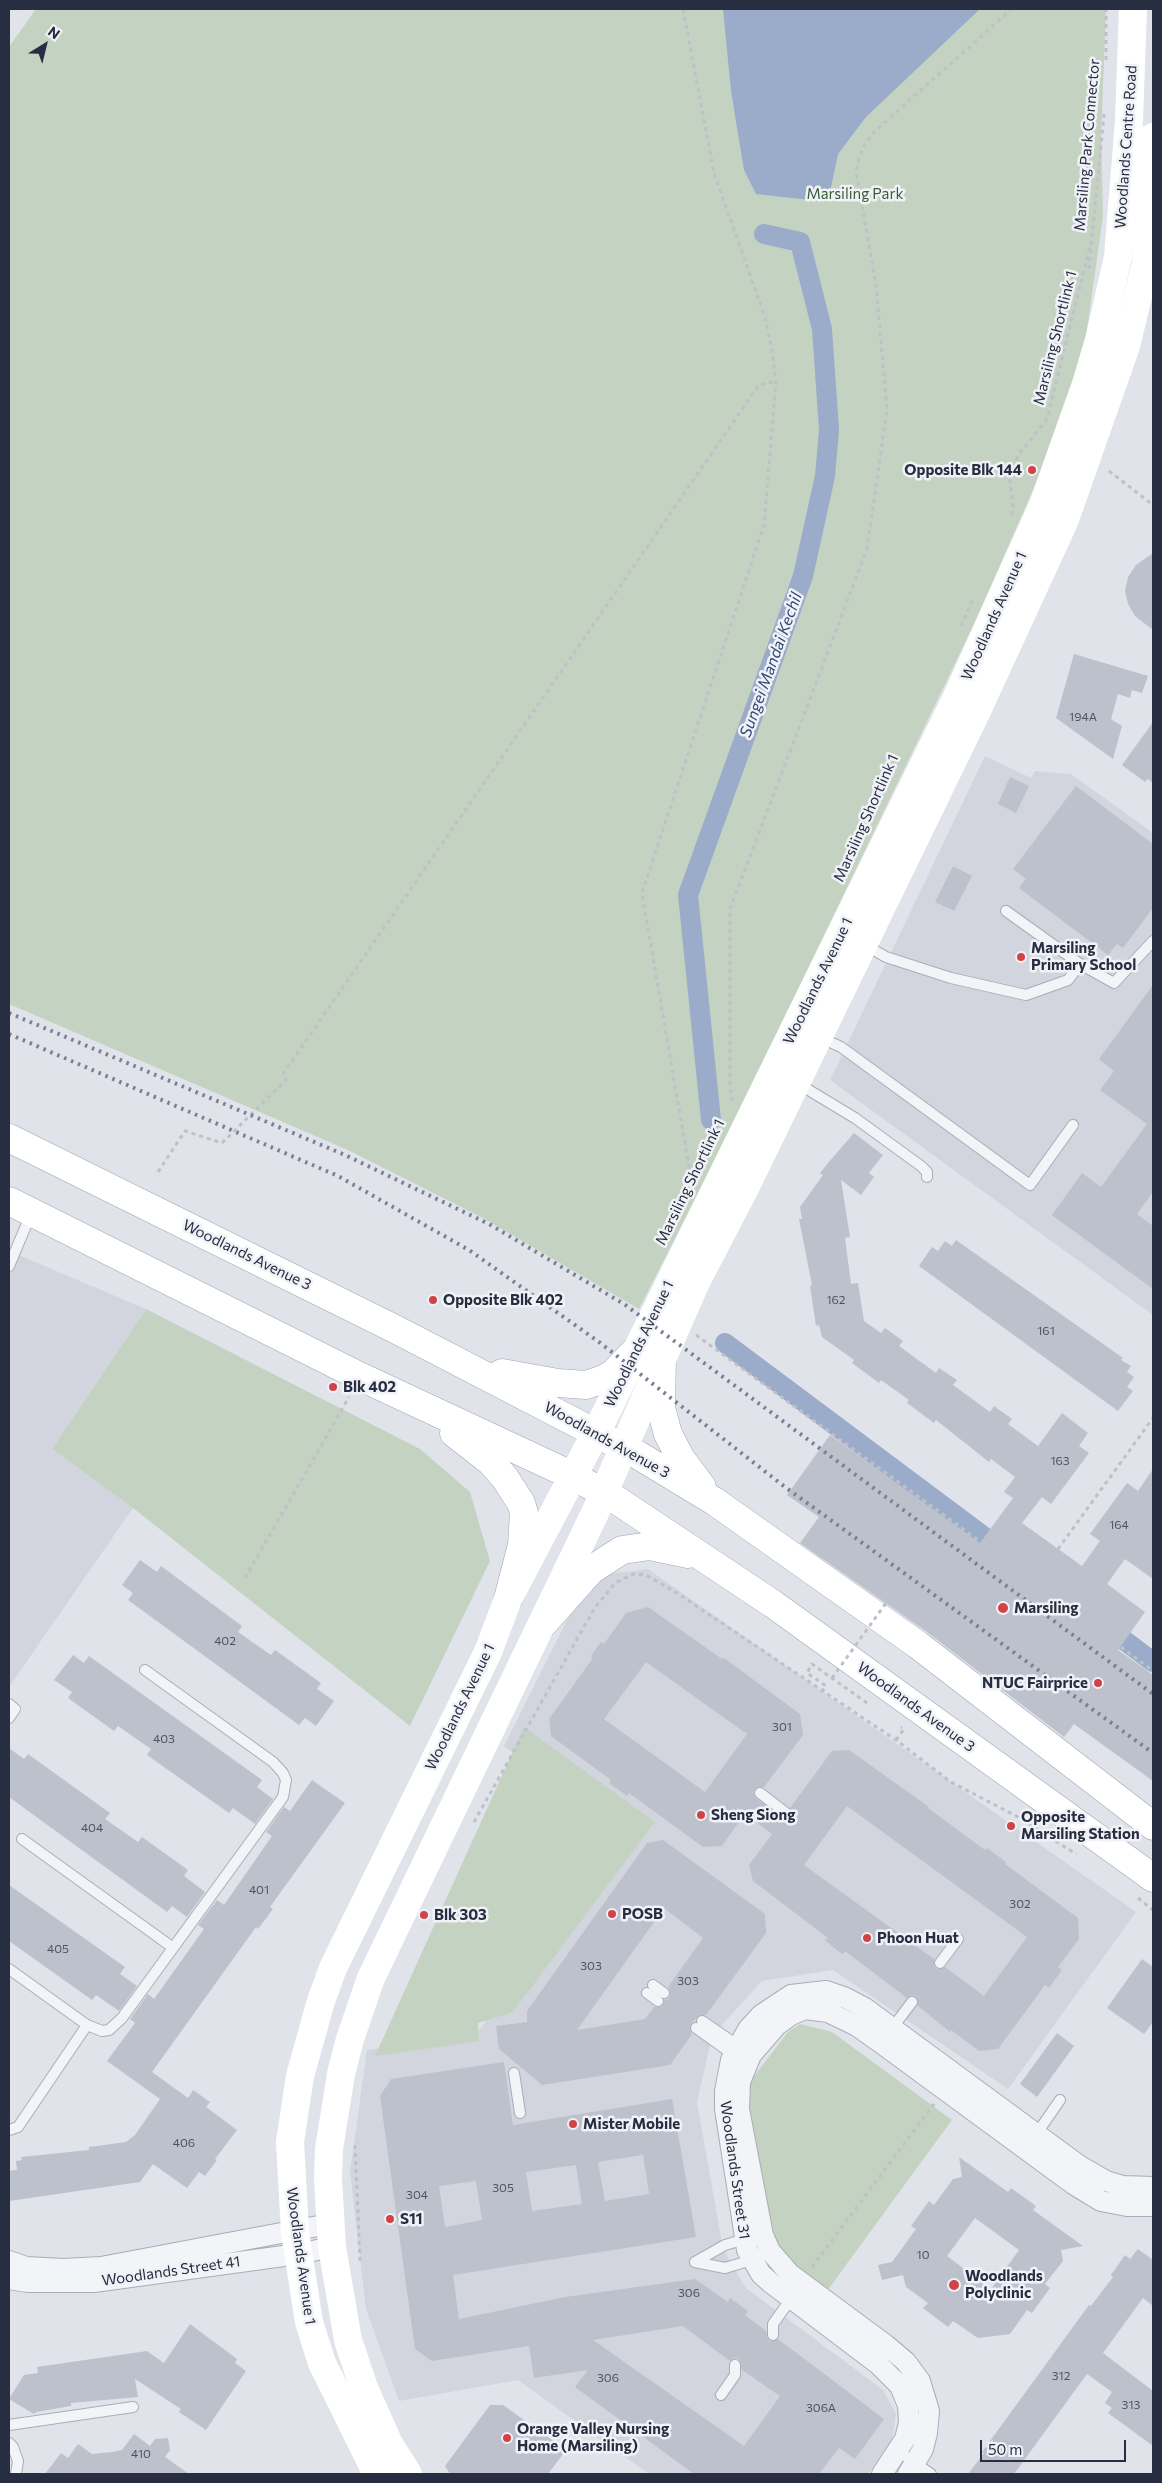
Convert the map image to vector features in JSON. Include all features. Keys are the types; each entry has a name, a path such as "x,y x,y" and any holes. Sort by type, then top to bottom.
{"main road":[{"name":"Woodlands Centre Road","path":"1113,285 1118,257 1129,121 1134,9"},
{"name":"Woodlands Centre Road","path":"1146,292 1146,263 1150,257 1153,137"},
{"name":"Woodlands Avenue 1","path":"377,2474 322,2363 309,2322 296,2243 290,2142 300,2076 321,2001 337,1959 488,1652 508,1599 596,1432 634,1352 784,1077 1039,514 1086,384 1113,285"},
{"name":"Woodlands Avenue 1","path":"408,2474 390,2444 372,2404 348,2340 331,2235 328,2179 334,2114 350,2039 365,1996 389,1941 544,1623 604,1494 696,1282 747,1184 784,1077 818,1036 976,713 1064,522 1146,292"},
{"name":"Woodlands Avenue 3","path":"9,1138 439,1351 624,1447 714,1501 918,1644 1153,1826"},
{"name":"Woodlands Avenue 3","path":"20,1206 359,1376 573,1476 604,1494 773,1604 1146,1886"},
{"path":"439,1351 511,1376 576,1385 593,1384 604,1379 614,1373 634,1352"},
{"path":"662,1359 661,1408 668,1434 681,1459 714,1501"},
{"path":"389,1390 477,1450 491,1462 515,1492 524,1513 524,1529 508,1599"},
{"path":"544,1623 591,1570 622,1550 650,1546 702,1557"}],"street":[{"path":"1113,285 1146,292"},
{"name":"Woodlands Street 31","path":"918,2471 929,2410 920,2381 906,2362 790,2274 759,2242 725,2109 728,2074 742,2055 748,2029 775,2005 791,1995 826,1991 846,1998 865,2008 887,2035 1031,2142 1073,2184 1101,2201 1127,2206 1153,2206"},
{"name":"Woodlands Street 31","path":"1031,2142 1106,2180 1123,2186 1153,2188"},
{"name":"Woodlands Street 41","path":"9,2279 28,2282 94,2282 331,2235"},
{"name":"Woodlands Street 31","path":"759,2242 752,2260 761,2274 802,2283 900,2386 906,2397 909,2413 905,2439 882,2474"},
{"name":"Woodlands Street 41","path":"9,2262 26,2267 63,2269 101,2267 296,2243"}],"lane":[{"path":"1006,911 1080,964 1114,982 1153,940"},
{"path":"863,944 895,960 951,978 1026,995 1068,980 1080,964"},
{"path":"818,1036 842,1047 1030,1184 1073,1125"},
{"path":"784,1077 855,1118 922,1166 927,1172 927,1178"},
{"path":"9,1266 20,1206"},
{"path":"9,1969 87,2025 102,2031 109,2030 116,2024 282,1797 286,1780 283,1772 273,1762 144,1670"},
{"path":"9,1704 15,1709 9,1718"},
{"path":"760,1793 786,1813"},
{"path":"22,1839 172,1947"},
{"path":"940,1963 958,1939"},
{"path":"650,1989 661,1997"},
{"path":"887,2035 912,2002"},
{"path":"9,2130 18,2126 87,2025"},
{"path":"699,2025 742,2055"},
{"path":"514,2073 520,2113"},
{"path":"1031,2142 1060,2100"},
{"path":"752,2260 724,2268 695,2262 725,2245 759,2242"},
{"path":"772,2335 773,2324 802,2283"},
{"path":"762,2328 773,2324"},
{"path":"721,2395 735,2370 746,2372"},
{"path":"9,2425 133,2407"},
{"path":"9,2442 18,2461 16,2474"},
{"path":"898,2451 918,2471"}],"path":[{"path":"683,9 714,173 765,317 776,381 764,525 642,893 693,1189"},
{"path":"734,1108 730,1084 730,909 867,549 887,409 876,285 856,172 858,158 874,132 1012,9"},
{"name":"Marsiling Park Connector","path":"1106,9 1106,67"},
{"name":"Marsiling Park Connector","path":"1092,253 1090,243 1105,105"},
{"name":"Marsiling Shortlink 1","path":"1008,521 1013,504 1010,481 1018,455 1048,419 1090,243"},
{"path":"158,1172 185,1131 222,1143 286,1080 283,1074 759,385 776,381"},
{"path":"1109,471 1153,505"},
{"path":"957,635 977,591"},
{"path":"696,1335 981,1542"},
{"path":"245,1578 359,1376"},
{"path":"1058,1549 1153,1418"},
{"path":"473,1824 594,1609 616,1584 633,1574 646,1576 674,1591 896,1740 951,1782 1018,1817 1084,1859"},
{"path":"832,1678 886,1603"},
{"path":"1121,1647 1153,1671"},
{"path":"802,1678 812,1664 872,1707"},
{"path":"807,1673 826,1686 822,1692"},
{"path":"896,1724 904,1729 896,1740"},
{"path":"1146,1886 1153,1906"},
{"path":"802,2283 938,2099"},
{"path":"354,2138 360,2265"}],"shaded area":[{"name":"Marsiling Primary School","path":"985,756 1031,778 1035,771 1071,774 1153,833 1153,1315 830,1080"},
{"path":"9,1251 146,1309 52,1449 133,1508 9,1687"},
{"path":"648,1569 1136,1912 1008,2089 833,1970 762,1981 712,2036 697,2102 723,2249 746,2288 883,2390 896,2414 892,2441 868,2474 649,2474 518,2380 399,2401 366,2309 350,2172 367,2050 477,2033 623,1833 504,1746 578,1598 609,1574"}],"green space":[{"name":"Marsiling Park","path":"36,9 1106,9 1101,135 1103,216 1082,365 1066,415 974,624 734,1122 639,1309 483,1218 348,1150 9,1004 9,47"},
{"path":"146,1309 420,1449 470,1492 490,1561 410,1726 133,1508 52,1449"},
{"path":"524,1727 655,1822 513,2012 478,2023 479,2041 375,2056"},
{"path":"800,2024 832,2032 952,2120 827,2291 786,2262 772,2244 745,2088 788,2032"}],"water":[{"path":"723,9 980,9 866,117 838,154 828,202 756,194 744,170 731,91"}],"building":[{"path":"1153,553 1153,630 1135,616 1128,604 1125,591 1128,577 1136,565"},
{"path":"1074,654 1148,676 1142,693 1132,690 1130,698 1118,694 1111,719 1122,726 1113,759 1056,718"},
{"path":"1153,722 1153,783 1148,779 1145,782 1122,765"},
{"path":"1010,777 1029,786 1016,813 998,804"},
{"path":"1076,786 1153,844 1153,908 1123,948 1117,944 1108,955 1019,888 1026,879 1013,869"},
{"path":"953,866 972,876 954,911 935,902"},
{"path":"1153,985 1153,1192 1137,1214 1153,1226 1153,1289 1052,1215 1082,1173 1101,1187 1147,1124 1100,1090 1114,1071 1099,1059"},
{"path":"854,1133 883,1155 869,1173 874,1177 861,1195 841,1180 850,1237 845,1238 851,1284 858,1283 864,1321 881,1333 885,1328 903,1341 899,1346 936,1373 939,1368 957,1380 953,1385 990,1412 994,1406 1012,1419 1008,1424 1038,1446 1062,1413 1088,1433 1079,1446 1089,1453 1051,1504 1042,1497 1022,1523 1082,1566 1100,1541 1090,1534 1127,1483 1138,1491 1153,1469 1153,1579 1125,1559 1107,1584 1145,1612 1118,1650 1153,1675 1153,1781 1074,1724 1064,1737 927,1632 800,1543 819,1517 787,1495 830,1435 980,1543 1013,1498 1004,1492 1015,1477 991,1459 989,1462 936,1420 934,1423 907,1403 909,1400 881,1380 879,1383 852,1363 854,1360 822,1337 819,1325 816,1326 810,1286 812,1285 799,1219 802,1219 800,1207 823,1175 820,1173"},
{"path":"956,1240 1123,1358 1121,1360 1131,1366 1127,1372 1134,1377 1127,1387 1133,1391 1118,1411 919,1266 932,1247 938,1251 945,1241 952,1246"},
{"path":"140,1560 157,1572 161,1566 242,1626 238,1632 271,1655 275,1650 321,1683 317,1689 334,1701 316,1726 305,1718 299,1725 128,1600 133,1593 122,1585"},
{"path":"648,1607 722,1659 724,1658 800,1714 803,1735 764,1787 758,1787 753,1792 756,1798 782,1818 788,1819 792,1817 790,1808 832,1751 849,1750 985,1850 987,1848 1006,1862 1005,1864 1078,1918 1079,1939 1058,1967 1062,1970 1049,1988 1045,1985 998,2049 979,2051 951,2030 950,2032 918,2006 916,1997 912,1995 907,1998 845,1951 843,1954 838,1951 825,1940 828,1938 753,1881 749,1865 772,1834 745,1813 722,1846 703,1847 629,1793 627,1796 609,1783 611,1780 551,1736 549,1719 593,1658 591,1656 601,1642 604,1644 626,1613","holes":["646,1662 747,1734 705,1792 604,1719","847,1806 1027,1937 984,1996 945,1967 936,1969 934,1959 804,1865"]},
{"path":"73,1655 84,1663 89,1656 262,1780 257,1787 273,1799 255,1824 233,1808 229,1813 147,1755 151,1749 118,1726 114,1731 68,1698 72,1692 54,1680"},
{"path":"9,1748 24,1759 28,1754 110,1813 105,1819 138,1842 142,1837 188,1870 184,1876 205,1892 187,1917 172,1906 167,1912 9,1797"},
{"path":"312,1780 345,1803 270,1907 273,1909 258,1929 256,1927 152,2072 188,2098 193,2090 210,2102 206,2107 237,2130 215,2159 217,2160 205,2176 199,2172 187,2188 153,2164 140,2182 9,2201 9,2171 17,2170 16,2161 22,2160 21,2157 89,2150 89,2147 126,2142 135,2135 160,2099 107,2061 135,2023 130,2019 148,1994 154,1999 204,1929 198,1925 217,1900 224,1905 272,1836 266,1832 284,1807 290,1811"},
{"path":"663,1840 765,1914 766,1933 706,2015 699,2015 691,2024 690,2030 692,2034 670,2065 542,2085 499,2049 496,2026 527,2022 527,2011 647,1843","holes":["664,1908 703,1938 668,1987 670,1997 665,2000 661,2007 654,2007 645,2019 577,2030"]},
{"path":"9,1885 125,1967 120,1974 137,1986 119,2011 96,1995 92,2000 9,1941"},
{"path":"1142,1959 1153,1967 1153,2022 1144,2034 1107,2008"},
{"path":"1057,2033 1074,2046 1037,2097 1020,2084"},
{"path":"504,2062 513,2125 672,2099 696,2237 453,2275 459,2319 565,2297 695,2279 728,2302 730,2298 748,2311 745,2315 766,2331 769,2341 778,2339 884,2419 855,2459 839,2448 819,2474 694,2474 575,2387 588,2370 534,2378 529,2346 432,2361 415,2349 380,2096 391,2079","holes":["643,2155 649,2194 605,2201 598,2162","576,2165 582,2204 532,2211 526,2172","476,2181 482,2220 445,2227 439,2186","683,2326 730,2361 735,2358 739,2359 742,2370 780,2396 744,2446 593,2340"]},
{"path":"959,2157 1008,2192 1011,2188 1036,2206 1033,2210 1083,2246 1061,2250 1063,2261 1045,2284 1050,2288 1032,2313 1027,2310 1010,2334 978,2338 953,2321 948,2327 923,2308 928,2303 906,2287 903,2275 882,2280 878,2265 892,2262 916,2229 911,2226 929,2201 934,2205 953,2179 962,2177","holes":["975,2218 1019,2250 991,2289 947,2256"]},
{"path":"1138,2249 1153,2260 1153,2306 1143,2298 1103,2353 1153,2391 1153,2446 1108,2413 1112,2408 1105,2403 1112,2392 1087,2374 1014,2474 968,2474 1089,2305 1091,2306 1113,2277 1111,2275 1125,2255 1130,2259"},
{"path":"190,2324 237,2359 235,2363 246,2371 206,2430 179,2412 181,2409 135,2379 138,2397 71,2403 71,2406 36,2412 34,2414 9,2399 24,2375 38,2373 37,2367 147,2351 164,2363"},
{"name":"Orange Valley Nursing Home (Marsiling)","path":"490,2405 503,2405 566,2450 548,2474 450,2474 445,2466"},
{"path":"134,2434 150,2446 155,2439 168,2438 170,2450 165,2457 189,2474 45,2474 61,2453 68,2458 78,2444 92,2454 112,2452 122,2450"}],"waterway":[{"name":"Sungei Mandai Kechil","path":"711,1120 688,895 803,576 825,476 829,430 822,329 800,242 764,234"},
{"path":"725,1343 1006,1553"},
{"path":"1104,1625 1153,1662"}],"railway":[{"path":"9,1013 345,1155 489,1224 624,1304 1153,1694"},
{"path":"9,1034 338,1176 469,1250 599,1342 785,1487 1153,1753"}],"place":[{"name":"Opposite Blk 144","path":"1032,470"},
{"name":"Marsiling Primary School","path":"1021,957"},
{"name":"Opposite Blk 402","path":"433,1300"},
{"name":"Blk 402","path":"333,1387"},
{"name":"Marsiling","path":"1003,1608"},
{"name":"NTUC Fairprice","path":"1098,1683"},
{"name":"Sheng Siong","path":"701,1815"},
{"name":"Opposite Marsiling Station","path":"1011,1826"},
{"name":"POSB","path":"612,1914"},
{"name":"Blk 303","path":"424,1915"},
{"name":"Phoon Huat","path":"867,1938"},
{"name":"Mister Mobile","path":"573,2124"},
{"name":"S11","path":"390,2219"},
{"name":"Woodlands Polyclinic","path":"954,2285"},
{"name":"Orange Valley Nursing Home (Marsiling)","path":"507,2438"}]}
